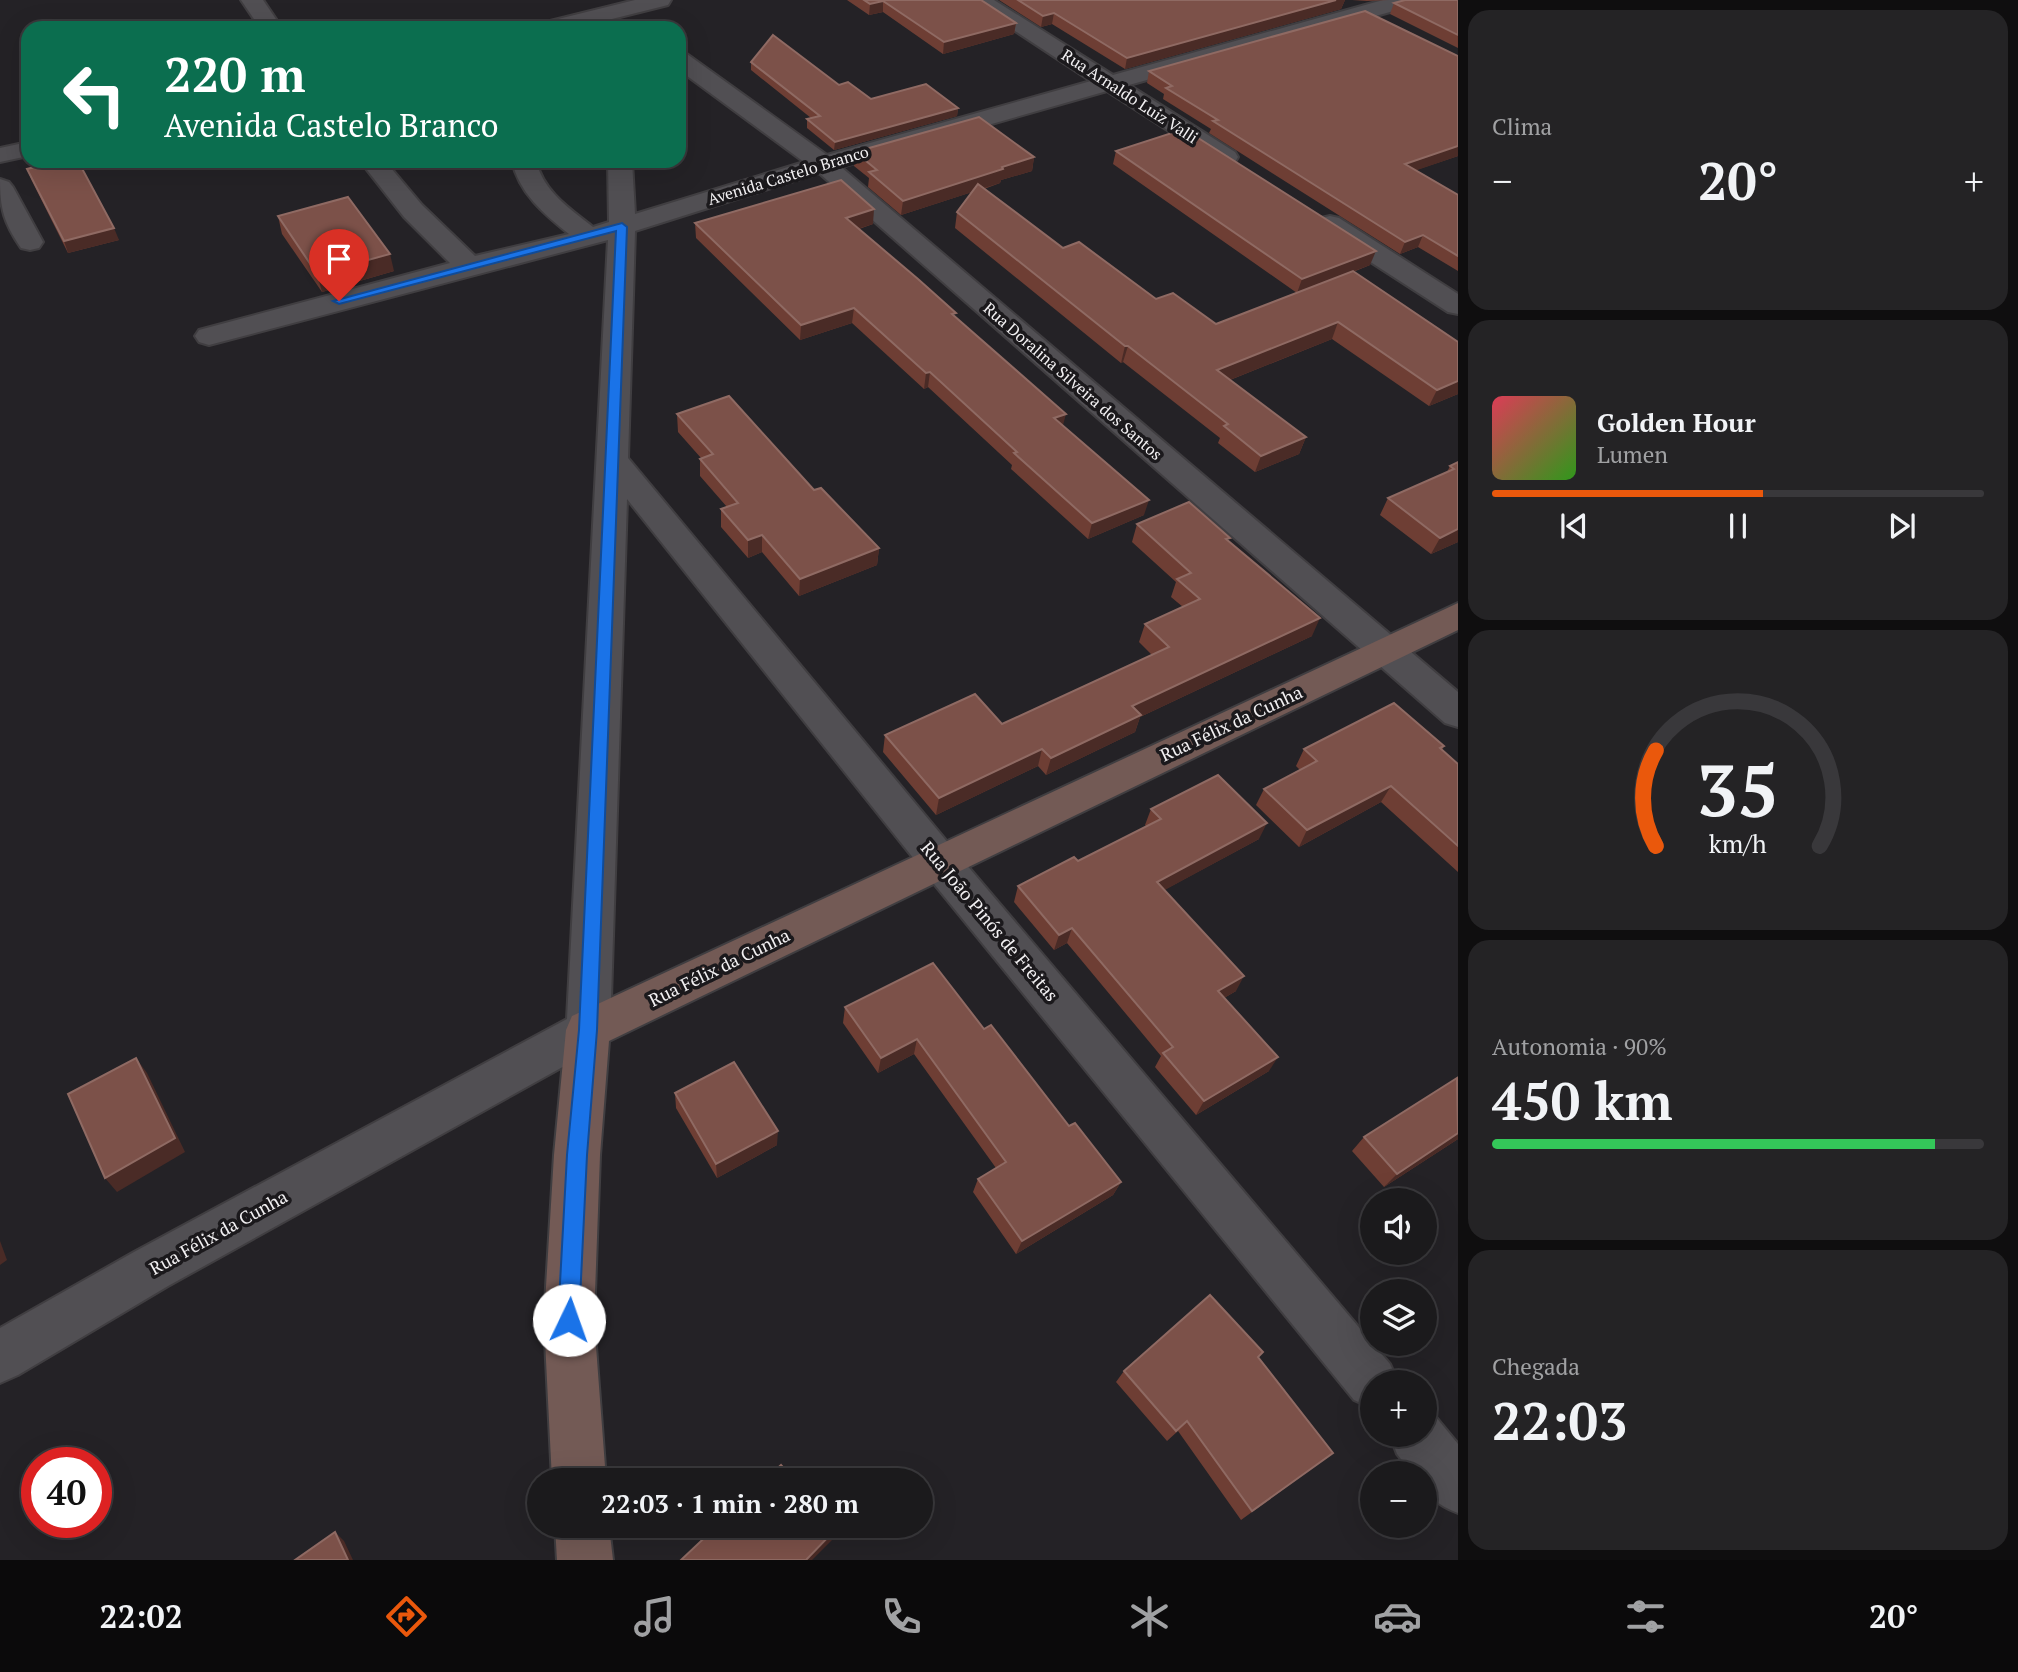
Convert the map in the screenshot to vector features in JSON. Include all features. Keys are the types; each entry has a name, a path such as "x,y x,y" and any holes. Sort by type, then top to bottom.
{"street":[{"path":"252,0 266,21"},
{"path":"591,0 625,21"},
{"path":"579,21 660,0"},
{"name":"Rua Arnaldo Luiz Valli","path":"979,0 1248,172"},
{"path":"1339,0 1388,24"},
{"name":"Avenida Castelo Branco","path":"209,336 469,266 589,237 823,164 1407,0"},
{"name":"Rua Doralina Silveira dos Santos","path":"686,64 823,164 1458,713"},
{"path":"0,155 21,150"},
{"path":"378,168 414,211 469,266"},
{"path":"527,168 534,186 547,201 589,237"},
{"path":"578,1468 569,1320 577,1155 588,1030 622,227 620,168"},
{"path":"0,187 30,242"},
{"path":"1307,209 1458,306"},
{"name":"Rua João Pinós de Freitas","path":"611,458 940,862 1362,1370"},
{"name":"Rua Félix da Cunha","path":"0,1357 151,1269 588,1030 1458,614"},
{"path":"1426,1447 1458,1486"},
{"path":"584,1538 585,1560"}],"building":[{"path":"864,0 981,0 1016,23 944,42 883,1 870,4"},
{"path":"1018,0 1336,0 1127,58 1054,13 1043,16"},
{"path":"1405,0 1458,0 1458,35 1394,3"},
{"path":"1365,11 1458,56 1458,146 1405,164 1458,195 1458,256 1423,235 1405,242 1213,121 1218,120 1166,88 1172,86 1149,71"},
{"path":"773,35 839,85 848,82 871,99 926,84 958,108 835,142 807,119 820,116 751,62"},
{"path":"979,117 1034,157 903,201 869,172 877,170 855,152"},
{"path":"1184,129 1376,251 1302,279 1116,151"},
{"path":"82,168 114,228 64,241 27,169"},
{"path":"841,180 874,209 846,218 918,279 956,313 952,314 1066,414 1054,418 1149,500 1092,523 930,372 926,373 854,308 801,325 695,223"},
{"path":"978,184 1063,248 1079,242 1156,299 1173,293 1216,324 1353,271 1458,342 1458,381 1437,390 1338,322 1217,370 1306,437 1261,456 1224,426 1228,424 957,212"},
{"path":"348,197 390,254 317,274 278,216"},
{"path":"729,396 814,490 821,488 879,548 800,579 762,535 748,540 721,509 738,503 700,459 713,454 677,414"},
{"path":"1458,462 1458,529 1440,538 1388,498 1454,469 1450,466"},
{"path":"1189,502 1230,538 1226,539 1320,618 1132,706 1141,715 1051,758 1042,749 939,798 885,735 975,694 1002,724 1169,647 1145,624 1200,599 1177,579 1191,573 1137,524"},
{"path":"1394,703 1444,746 1440,748 1458,764 1458,846 1391,786 1307,830 1264,789 1317,761 1304,749"},
{"path":"1218,775 1267,823 1157,882 1244,976 1218,991 1278,1057 1204,1101 1163,1053 1173,1047 1072,928 1059,935 1018,886 1074,857 1078,861 1161,819 1151,809"},
{"path":"933,963 984,1029 991,1025 1069,1126 1075,1123 1121,1182 1022,1241 978,1179 1006,1162 917,1039 881,1058 845,1007"},
{"path":"136,1058 175,1138 105,1178 68,1094"},
{"path":"734,1062 778,1131 716,1164 675,1093"},
{"path":"1457,1078 1458,1133 1397,1174 1364,1137"},
{"path":"1210,1295 1263,1352 1258,1357 1333,1453 1252,1511 1187,1421 1176,1431 1124,1371"},
{"path":"335,1532 348,1560 295,1560"},
{"path":"704,1538 827,1538 806,1560 681,1560"}],"route":[{"path":"339,301 622,227 588,1030 577,1155 569,1320"}]}
